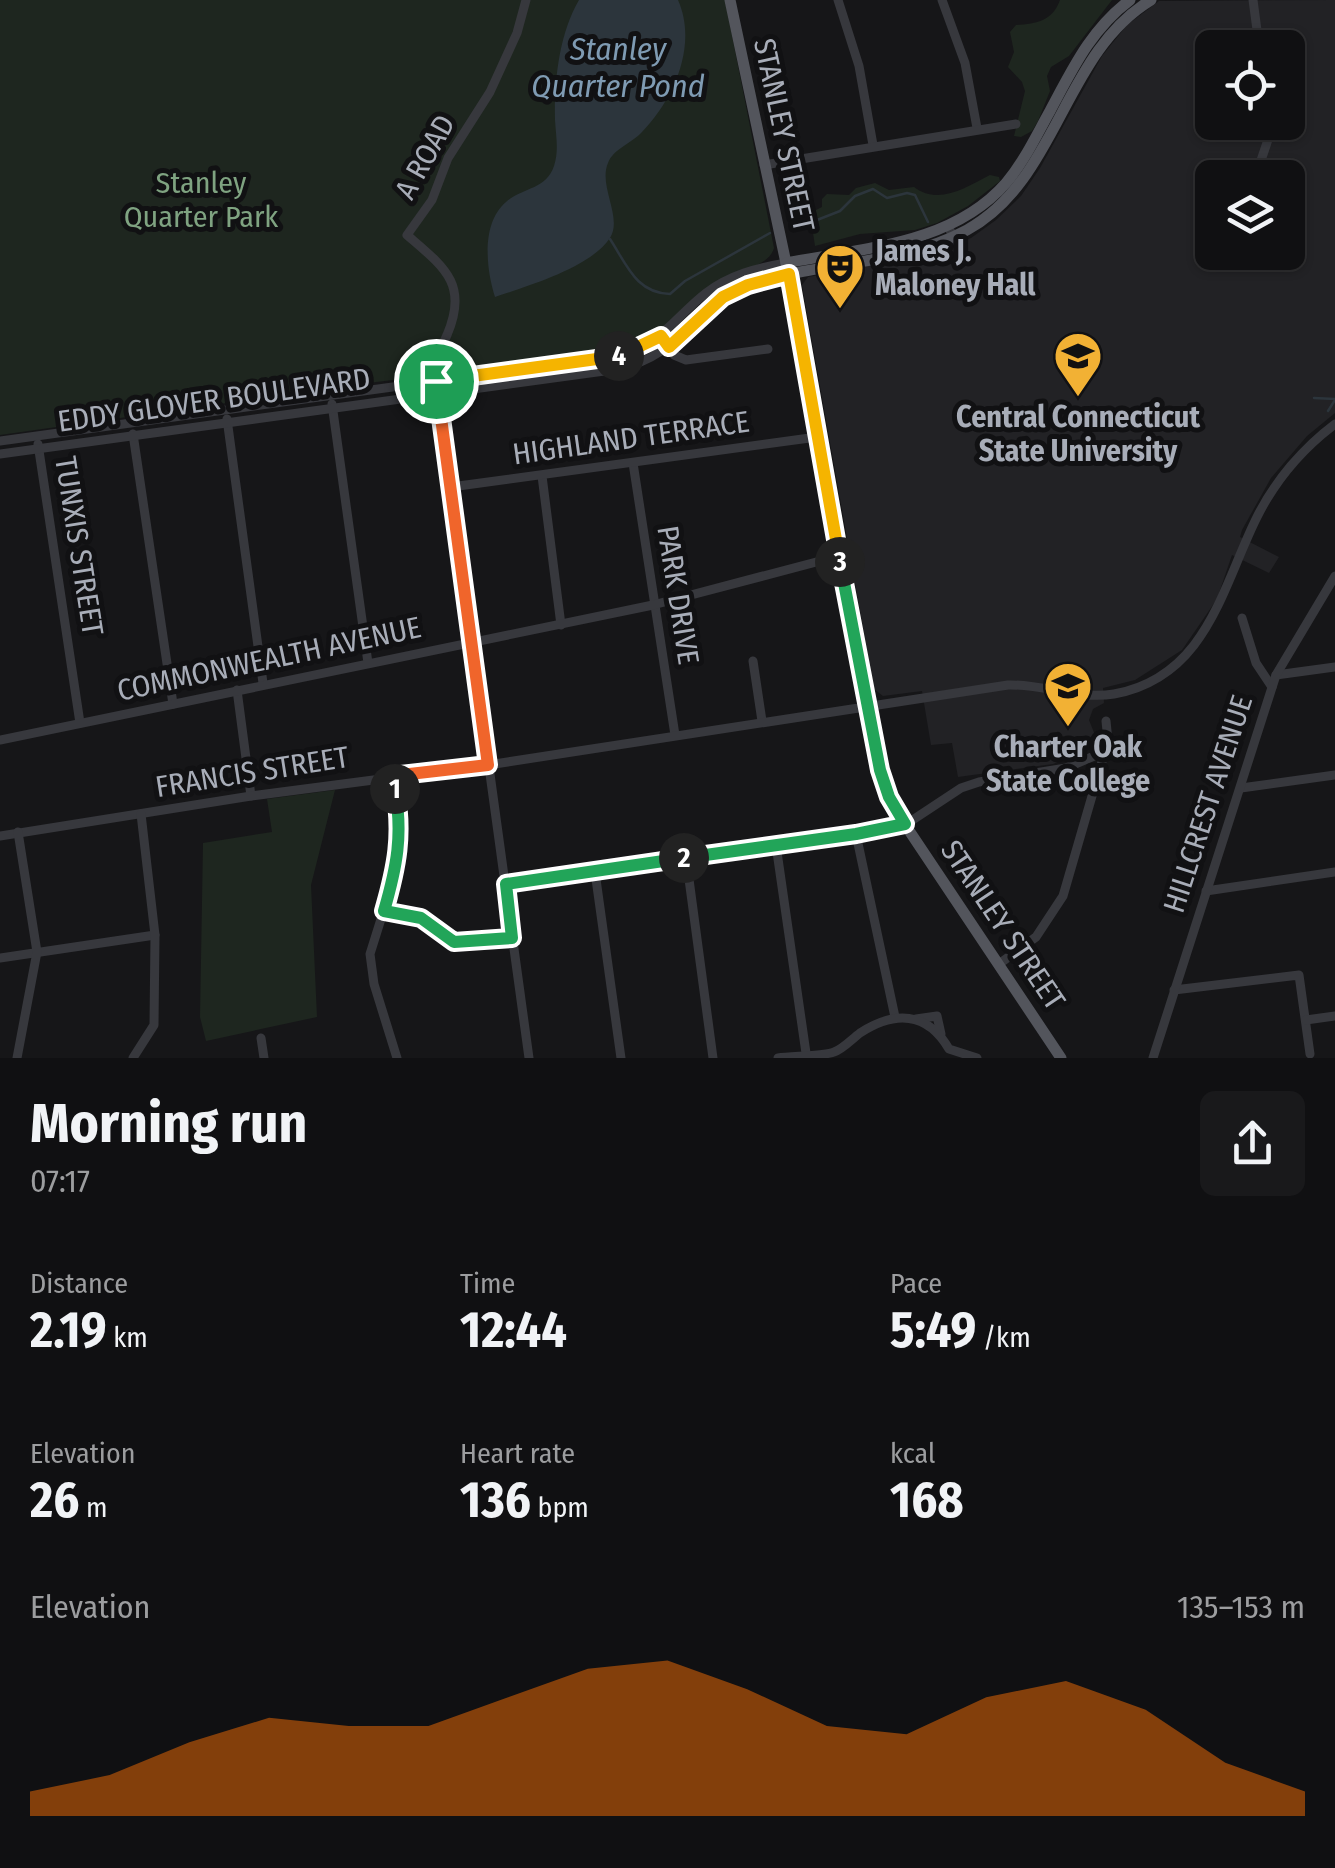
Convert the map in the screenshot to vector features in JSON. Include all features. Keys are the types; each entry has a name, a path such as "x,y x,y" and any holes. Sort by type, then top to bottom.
{"main road":[{"name":"STANLEY STREET","path":"730,0 788,268 883,782 905,824 1061,1058"},
{"path":"788,268 916,250 983,220 1031,170 1088,42 1130,0"},
{"path":"1049,126 1097,50 1128,17 1151,0"}],"street":[{"name":"A ROAD","path":"436,381 435,362 456,315 454,291 446,268 407,235 432,200 448,158 490,92 517,34 526,0"},
{"path":"838,0 859,66 873,145"},
{"path":"942,0 966,64 977,128"},
{"path":"1253,0 1257,30"},
{"path":"764,164 1016,124"},
{"path":"950,232 964,259"},
{"name":"EDDY GLOVER BOULEVARD","path":"0,440 623,355 661,336 723,282 744,273 788,268"},
{"name":"EDDY GLOVER BOULEVARD","path":"0,454 626,368 669,347 723,297 788,268"},
{"path":"661,336 680,359 686,360 768,349"},
{"path":"555,365 557,378"},
{"path":"436,381 530,1058"},
{"path":"330,396 368,663"},
{"path":"225,410 263,684"},
{"path":"131,423 173,704"},
{"name":"FRANCIS STREET","path":"0,836 1010,685 1102,696 1126,691 1151,680 1181,658 1208,627 1268,497 1297,459 1335,424"},
{"name":"TUNXIS STREET","path":"37,436 80,723"},
{"name":"HIGHLAND TERRACE","path":"452,488 817,437"},
{"name":"PARK DRIVE","path":"633,463 675,735"},
{"path":"542,476 561,624"},
{"name":"COMMONWEALTH AVENUE","path":"0,740 654,605 839,556"},
{"name":"HILLCREST AVENUE","path":"1152,1058 1276,675 1335,576"},
{"path":"1242,618 1256,663 1272,687"},
{"path":"753,660 762,721"},
{"path":"1276,675 1335,667"},
{"path":"238,690 251,796"},
{"path":"999,964 1036,936 1063,896 1106,751 1106,720"},
{"path":"506,884 905,824 961,788 1066,768 1106,751"},
{"path":"392,776 400,822 396,868 370,954 374,984 396,1058"},
{"path":"1241,788 1335,776"},
{"path":"132,1058 154,1024 155,935 140,814"},
{"path":"17,1058 37,952 18,832"},
{"path":"856,834 895,1017"},
{"path":"776,846 806,1054"},
{"path":"686,857 713,1058"},
{"path":"596,872 621,1058"},
{"path":"1206,891 1335,872"},
{"path":"384,911 421,918 454,942 512,938"},
{"path":"0,958 155,935"},
{"path":"1174,990 1299,975 1310,1054"},
{"path":"1306,1020 1335,1016"},
{"path":"778,1058 832,1056 864,1030 895,1017 926,1022 941,1035 946,1053 977,1058"},
{"path":"261,1038 264,1058"}],"shaded area":[{"name":"Central Connecticut State University","path":"1335,0 1335,413 1307,436 1271,478 1242,530 1240,537 1279,557 1269,573 1232,555 1217,599 1182,650 1135,680 1103,688 1104,703 1093,709 1089,720 1097,740 1085,751 1053,764 958,777 952,743 931,745 922,691 883,696 874,689 802,285 808,277 930,254 971,238 996,220 1021,196 1040,168 1102,56 1127,25 1159,1"}],"green space":[{"name":"Stanley Quarter Park","path":"0,0 725,0 774,248 766,260 715,283 658,333 614,353 0,435"},
{"path":"1060,0 1112,0 1069,56 1051,67 1047,76 1050,91 1032,131 1014,136 1025,91 1008,67 1014,52 1010,32 1016,25 1049,16"},
{"path":"990,175 1000,181 968,206 937,223 915,230 860,234 815,246 810,213 822,207 827,194 849,195 856,188 875,183 889,190 914,187 943,195"},
{"path":"335,790 311,885 317,1017 206,1041 200,1017 203,843 272,832 267,799"}],"water":[{"name":"Stanley Quarter Pond","path":"579,0 678,0 685,35 680,70 654,119 608,163 606,181 614,221 610,238 601,249 573,267 495,297 488,260 492,222 506,202 546,180 554,166 559,58"}],"waterway":[{"path":"817,220 840,211 855,196 873,189 887,198 915,195 928,222"},
{"path":"610,239 641,283 670,294 685,281 770,233"},
{"path":"1314,398 1335,399"},
{"path":"1328,411 1335,400"}],"place":[{"name":"James J. Maloney Hall","path":"840,310"},
{"name":"Central Connecticut State University","path":"1078,398"},
{"name":"Charter Oak State College","path":"1068,728"}],"route":[{"path":"789,274 876,757 889,797 905,824 506,884 512,938 454,942 421,918 384,911 396,868 400,822 392,776 488,765 436,381 614,357 661,336 669,347 723,297 748,285 789,274"}]}
